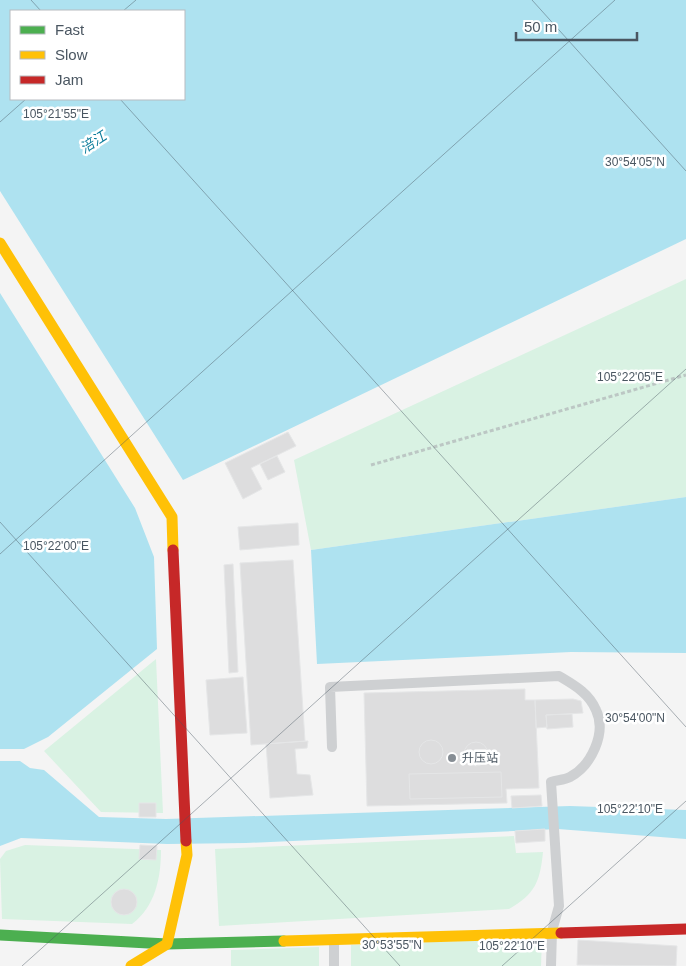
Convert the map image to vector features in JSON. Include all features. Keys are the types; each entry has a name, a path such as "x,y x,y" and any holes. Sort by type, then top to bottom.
{"street":[{"path":"0,243 172,517 187,855 167,944 131,966"},
{"path":"0,935 167,944 552,931 686,929"}],"lane":[{"path":"332,747 330,687 559,676 580,688 597,710 598,743 580,771 568,778 551,782 559,906 552,931 551,966"},
{"path":"334,938 334,966"}],"path":[{"path":"371,465 686,375"}],"green space":[{"path":"686,279 686,497 311,550 294,460"},
{"path":"156,659 163,813 101,812 44,751"},
{"path":"514,836 516,853 543,852 535,886 525,898 509,909 219,926 215,849"},
{"path":"25,845 161,850 160,871 155,891 146,909 132,924 2,919 0,859 6,851"},
{"path":"542,938 541,966 351,966 351,945"},
{"path":"319,947 319,966 231,966 231,950"}],"water":[{"name":"涪江","path":"0,0 686,0 686,239 183,480 0,191"},
{"path":"0,293 135,508 154,557 157,649 48,737 24,749 0,749"},
{"path":"686,497 686,653 571,652 317,664 311,550"},
{"path":"0,761 20,761 30,768 44,770 99,817 166,819 570,806 686,810 686,839 558,829 246,843 167,844 21,838 0,846"}],"building":[{"path":"288,432 296,446 251,468 262,489 243,499 225,463"},
{"path":"277,456 285,472 268,480 260,464"},
{"path":"298,523 299,545 240,550 238,527"},
{"path":"293,560 305,741 251,745 240,563"},
{"path":"233,564 238,672 229,673 224,565"},
{"path":"243,677 247,733 210,735 206,680"},
{"name":"升压站","path":"525,689 525,700 535,700 539,788 506,789 507,803 367,806 364,693"},
{"path":"573,699 581,701 583,713 546,715 547,727 536,728 535,700"},
{"path":"572,714 573,727 547,729 546,715"},
{"path":"431,740 436,741 442,747 442,757 436,763 431,764 426,763 420,757 419,752 420,747 426,741"},
{"path":"308,741 307,748 295,749 297,774 310,775 313,795 270,798 266,744"},
{"path":"476,742 481,743 487,749 487,759 481,765 476,766 471,765 465,759 464,754 465,749 471,743"},
{"path":"501,772 502,797 410,799 409,774"},
{"path":"541,795 542,806 512,808 511,796"},
{"path":"139,803 156,803 156,817 139,817"},
{"path":"545,829 545,841 516,843 515,831"},
{"path":"140,845 157,846 156,860 139,859"},
{"path":"124,889 133,893 137,902 133,911 124,915 115,911 111,902 115,893"},
{"path":"578,940 677,946 676,966 577,965"}],"traffic: fast":[{"path":"0,935 167,944 284,941"}],"traffic: slow":[{"path":"0,243 172,517 173,550"},
{"path":"131,966 167,944 187,855 186,841"},
{"path":"284,941 561,933"}],"traffic: jam":[{"path":"173,550 186,841"},
{"path":"561,933 686,929"}],"place":[{"name":"升压站","path":"452,758"}]}
